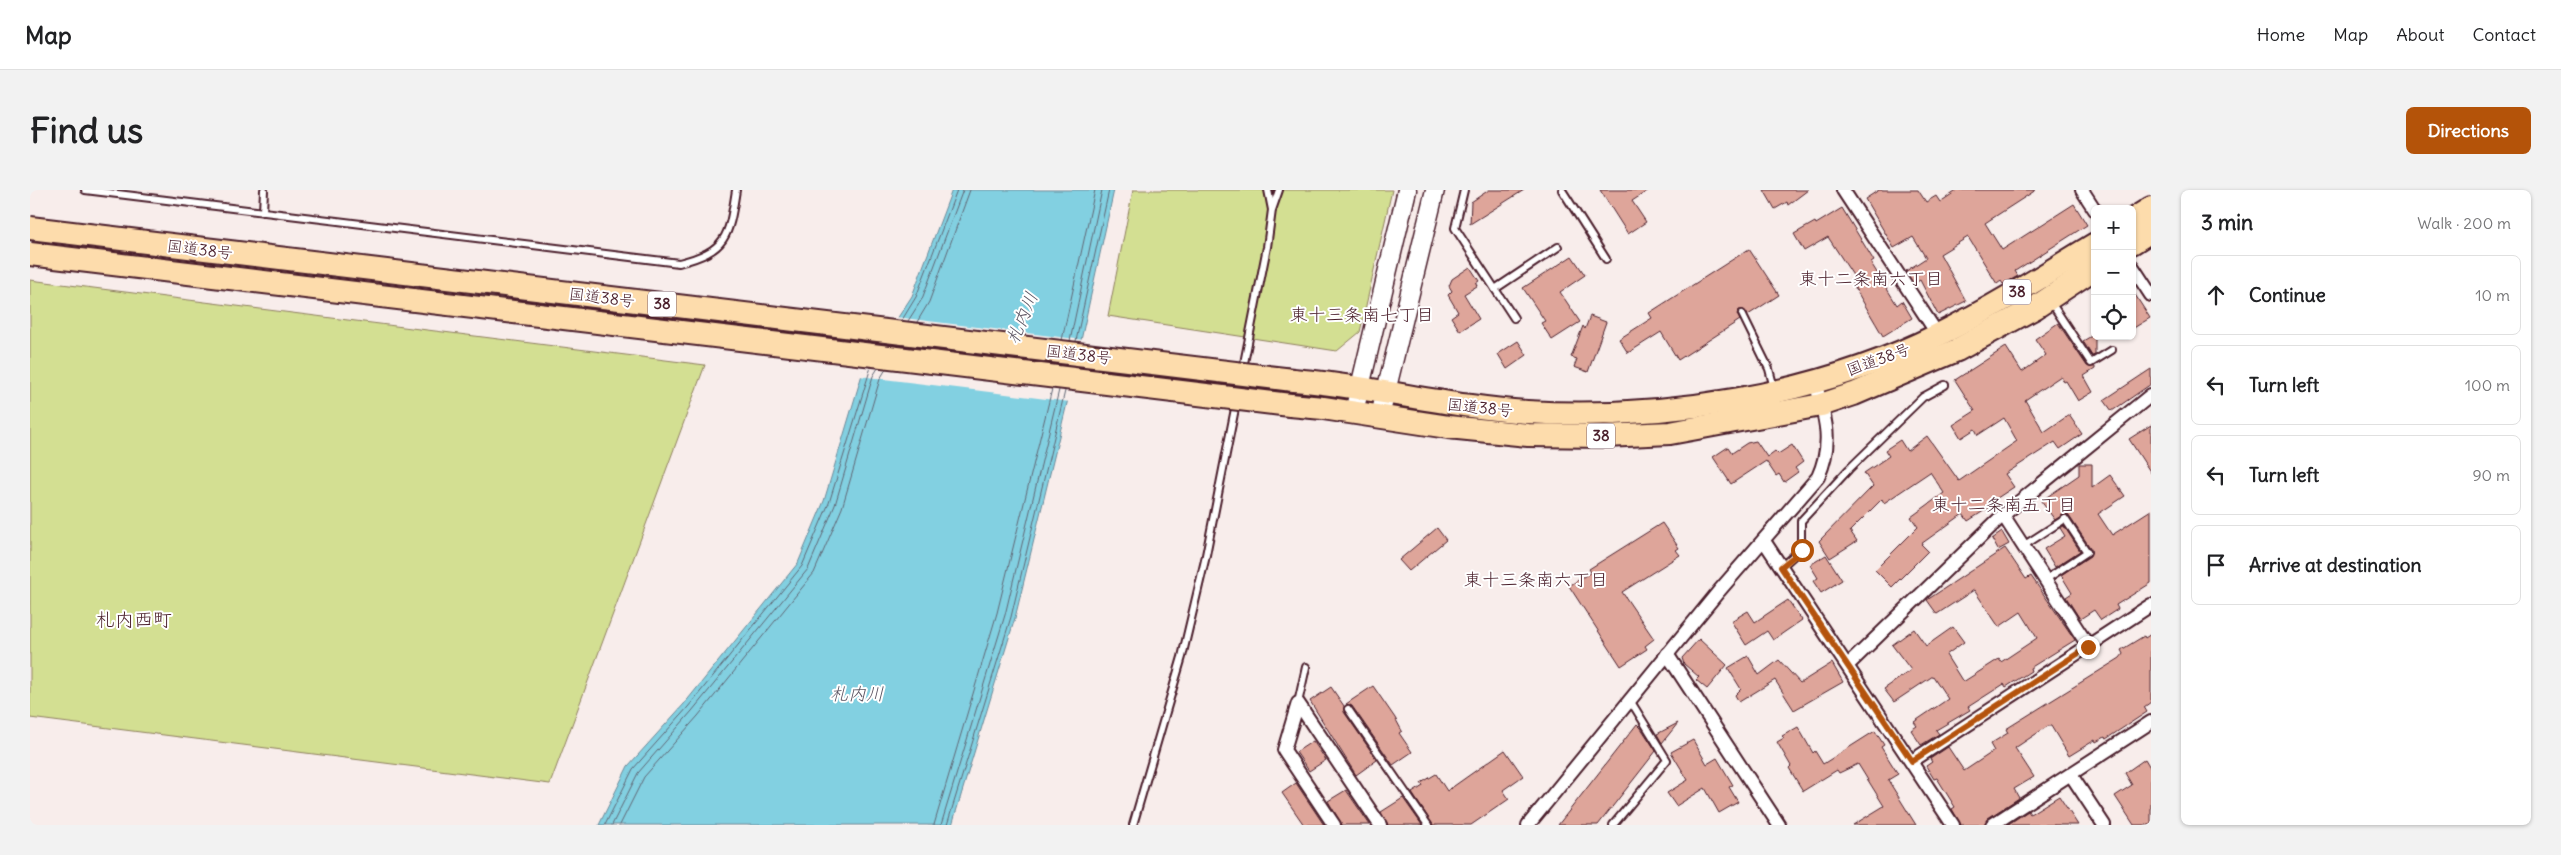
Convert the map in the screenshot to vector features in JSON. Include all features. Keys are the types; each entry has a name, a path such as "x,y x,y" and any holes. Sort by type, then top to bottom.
{"highway":[{"path":"2136,217 2151,208"},
{"name":"国道38号","path":"30,228 1360,388 1451,404 1528,412 1658,410 1732,400 1815,382 1886,358 1937,336 2024,289 2091,247"},
{"path":"2136,240 2151,231"},
{"name":"国道38号","path":"30,254 1290,406 1354,412 1448,427 1528,435 1606,436 1670,433 1821,405 1854,394 1957,350 2049,298 2091,271"}],"street":[{"path":"1354,412 1407,190"},
{"path":"1380,416 1435,190"},
{"path":"1843,190 1937,336 1957,350"},
{"path":"2082,190 2092,205"},
{"path":"2136,272 2151,295"},
{"path":"1528,825 1667,654 1818,477 1826,460 1828,444 1815,382"},
{"path":"1848,665 2002,515 2151,395"},
{"path":"2002,515 2088,647"},
{"path":"1764,541 1953,825"},
{"path":"1912,761 2151,605"},
{"path":"1667,654 1779,825"},
{"path":"1298,703 1284,750 1334,825"},
{"path":"1298,703 1380,825"},
{"path":"1992,825 2149,727"},
{"path":"2071,775 2104,825"}],"lane":[{"path":"85,190 679,263 701,258 721,241 730,230 736,190"},
{"path":"263,212 264,190"},
{"path":"1268,190 1272,210"},
{"path":"1132,825 1182,657 1205,560 1267,247 1272,210 1279,190"},
{"path":"1464,190 1455,228 1514,318"},
{"path":"1562,190 1606,259"},
{"path":"1495,289 1558,247"},
{"path":"2049,298 2091,363 2112,350"},
{"path":"1742,314 1769,368 1774,390"},
{"path":"1781,567 1802,550 1802,521 1849,468 1891,431 1924,397 1945,385"},
{"path":"2023,546 2065,518 2088,552 2045,580"},
{"path":"1298,703 1306,666"},
{"path":"1613,825 1667,760 1630,700"},
{"path":"1348,709 1428,825"}],"green space":[{"path":"1133,190 1392,190 1360,332 1337,351 1108,316"},
{"path":"30,280 705,365 550,784 30,718"}],"water":[{"name":"札内川","path":"952,190 1114,190 1069,395 1015,618 952,825 599,825 628,766 684,704 798,563 824,501 863,371 912,296"}],"pier":[{"path":"895,317 1084,340 1070,402 859,376"}],"building":[{"path":"1489,190 1524,190 1470,224 1471,202"},
{"path":"1600,190 1649,190 1632,201 1646,222 1628,234"},
{"path":"1764,190 1808,190 1788,205 1787,202 1775,209"},
{"path":"1879,190 1918,190 1926,202 1936,196 1940,202 1958,190 2036,190 1985,223 2002,250 2074,204 2087,225 2015,271 2018,276 2003,284 2001,281 1997,284 1968,237 1940,254 1966,301 1938,315 1920,280 1914,284 1906,271 1926,258 1913,237 1894,248 1865,199"},
{"path":"1842,208 1874,261 1871,263 1897,305 1902,301 1912,318 1883,336 1852,283 1856,280 1828,237 1804,251 1794,234 1815,222 1816,224"},
{"path":"1749,249 1779,295 1748,315 1744,310 1739,310 1737,314 1740,320 1678,360 1661,332 1628,353 1619,339 1652,318 1649,313"},
{"path":"1572,256 1585,275 1560,292 1580,322 1552,340 1541,323 1545,321 1523,288"},
{"path":"1470,267 1479,281 1476,283 1477,286 1464,294 1479,319 1460,331 1451,317 1458,312 1448,295 1452,291 1449,286 1452,279"},
{"path":"2136,296 2150,318 2136,327"},
{"path":"1590,316 1606,322 1588,372 1574,367 1577,359 1571,357 1583,326 1585,329"},
{"path":"2058,323 2087,366 2095,367 2095,369 2084,376 2093,392 2078,401 2061,376 2025,400 2044,432 2069,415 2082,434 2060,449 2055,442 2005,474 2014,487 1988,504 1990,507 1968,521 1963,514 1921,544 1928,551 1892,587 1875,570 1918,527 1911,517 1944,493 1930,472 1884,503 1882,499 1850,531 1857,541 1830,558 1819,541 1873,486 1864,473 1889,456 1885,450 1900,440 1907,451 1927,436 1959,481 2017,441 2004,418 1978,435 1975,429 1961,438 1953,425 1975,411 1955,380 2006,347 2022,372 2046,355 2035,339"},
{"path":"2091,336 2091,340 2095,340 2095,355 2092,356 2083,341"},
{"path":"1518,341 1527,355 1507,369 1498,354"},
{"path":"2151,369 2151,384 2112,411 2104,400"},
{"path":"2151,425 2151,473 2129,439"},
{"path":"1756,441 1767,457 1775,451 1778,454 1792,445 1803,462 1795,468 1798,472 1784,482 1779,474 1776,476 1766,461 1731,484 1713,457 1728,447 1732,453 1747,443"},
{"path":"2079,464 2092,464 2092,488 2110,475 2125,496 2098,514 2112,535 2151,510 2151,583 2116,605 2118,609 2101,620 2094,610 2080,619 2066,597 2072,593 2061,575 2090,556 2091,549 2069,516 2064,514 2055,520 2041,501 2079,475"},
{"path":"1662,523 1679,548 1676,550 1680,555 1622,592 1654,639 1645,646 1647,649 1621,666 1569,586 1591,572 1589,569"},
{"path":"2064,526 2080,551 2055,567 2044,549 2065,536 2060,528"},
{"path":"1437,528 1446,540 1409,571 1399,560"},
{"path":"2002,532 2009,544 1998,550 1992,539"},
{"path":"2005,548 2026,579 2031,576 2075,640 2030,668 2031,671 2006,687 2004,684 1968,707 1970,710 1936,730 1939,734 1921,745 1911,730 1917,726 1914,722 1948,699 1933,676 1894,702 1884,689 1911,670 1892,645 1914,629 1926,646 1953,627 1964,642 1946,655 1963,682 1999,659 2001,662 2037,638 2021,612 1999,627 1974,590 1937,614 1927,600"},
{"path":"1826,555 1842,580 1821,593 1813,581 1818,578 1810,565"},
{"path":"1788,600 1802,620 1773,640 1767,631 1746,645 1731,621 1748,611 1755,622"},
{"path":"2151,634 2151,702 2144,707 2147,712 2106,739 2105,737 2096,742 2095,740 2069,756 2051,726 2048,726 2015,748 2034,777 2014,789 2019,798 1988,818 1984,825 1961,825 1952,809 1955,807 1937,778 1934,779 1926,766 1932,762 1930,759 1948,747 1964,771 1994,751 1990,744 2008,733 2006,729 2120,658 2123,654 2121,650 2144,636 2145,638"},
{"path":"1699,639 1727,665 1707,689 1696,680 1699,677 1684,664 1682,658"},
{"path":"1748,656 1759,675 1779,660 1800,683 1832,663 1843,682 1794,710 1775,680 1739,702 1735,695 1741,689 1728,668"},
{"path":"1373,686 1395,718 1402,731 1399,733 1412,752 1393,765 1352,706 1346,704"},
{"path":"1331,687 1344,706 1344,712 1377,760 1356,775 1310,701"},
{"path":"1678,723 1662,743 1657,734"},
{"path":"1637,724 1656,751 1598,825 1558,825"},
{"path":"1798,727 1813,753 1815,751 1823,764 1875,731 1884,745 1881,747 1898,774 1888,780 1916,825 1853,825 1884,806 1858,764 1839,773 1837,770 1803,791 1789,768 1791,766 1777,742 1784,738 1782,736"},
{"path":"1693,740 1707,764 1717,758 1733,785 1729,787 1738,802 1719,813 1705,788 1676,806 1667,793 1688,780 1671,752"},
{"path":"1313,741 1326,760 1309,771 1296,752"},
{"path":"1505,750 1523,776 1503,790 1509,799 1471,825 1433,825 1412,793 1423,786 1421,783 1436,774 1447,791"},
{"path":"2145,759 2151,769 2151,825 2134,825 2115,796 2132,785 2125,773"},
{"path":"1296,783 1324,825 1304,825 1282,793"},
{"path":"1346,790 1370,825 1342,825 1328,801"},
{"path":"2059,796 2078,825 2007,825 2028,811 2030,814"},
{"path":"1403,798 1422,825 1388,825 1381,812"}],"district":[{"name":"東十二条南六丁目","path":"1871,279"},
{"name":"東十三条南七丁目","path":"1362,315"},
{"name":"東十二条南五丁目","path":"2004,505"},
{"name":"東十三条南六丁目","path":"1536,580"},
{"name":"札内西町","path":"134,619"}],"route":[{"path":"1802,550 1781,567 1912,761 2088,647"}]}
